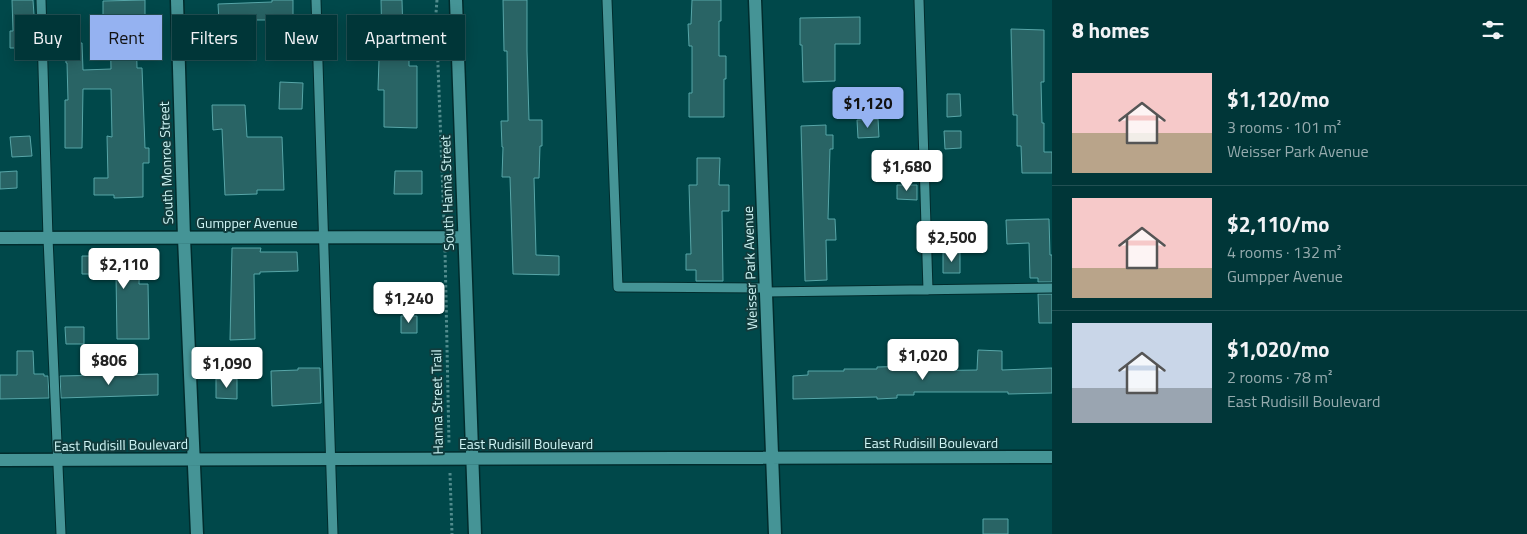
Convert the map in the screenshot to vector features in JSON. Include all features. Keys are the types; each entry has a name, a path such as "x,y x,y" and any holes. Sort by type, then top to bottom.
{"street":[{"name":"South Monroe Street","path":"177,0 196,534"},
{"name":"South Hanna Street","path":"456,0 475,534"},
{"name":"Weisser Park Avenue","path":"755,0 775,534"},
{"name":"Gumpper Avenue","path":"0,238 464,237"},
{"name":"East Rudisill Boulevard","path":"0,460 1052,457"}],"lane":[{"path":"41,0 48,238 61,534"},
{"path":"316,0 333,534"},
{"path":"606,0 618,287 766,290 1052,288"},
{"path":"919,0 928,290"}],"path":[{"name":"Hanna Street Trail","path":"437,0 452,534"}],"building":[{"path":"12,0 33,0 34,15 15,15 15,48 10,48 10,31 13,31"},
{"path":"145,0 145,15 103,15 103,1"},
{"path":"272,0 293,0 293,15 266,15 266,20 256,20 256,15 219,15 218,4 272,2"},
{"path":"381,0 402,0 402,15 381,15"},
{"path":"503,0 527,0 529,120 542,120 539,178 534,178 536,255 559,256 559,275 513,274 510,177 502,177 503,147 501,121 508,121 507,51 504,51"},
{"path":"692,0 721,0 719,56 726,56 724,117 689,117 689,93 692,93 692,46 689,46 688,24 691,24"},
{"path":"860,17 860,44 835,44 835,81 803,82 800,18"},
{"path":"1011,29 1044,30 1044,82 1041,82 1042,123 1044,123 1044,152 1052,152 1052,173 1022,173 1021,146 1017,146 1017,115 1013,115"},
{"path":"80,43 82,43 83,70 111,69 111,60 137,60 137,68 142,68 145,148 149,148 149,163 143,163 143,197 114,198 114,195 94,195 94,178 108,178 107,136 112,137 111,89 83,89 82,148 65,148 65,100 68,100 66,60 80,60"},
{"path":"379,60 409,60 409,66 417,66 417,128 384,127 384,90 378,90"},
{"path":"280,82 303,83 302,109 279,109"},
{"path":"947,94 960,94 961,116 947,117"},
{"path":"212,105 245,105 247,137 282,137 284,190 257,190 257,194 225,195 222,129 213,130"},
{"path":"878,119 879,137 858,138 857,120"},
{"path":"826,125 826,135 833,135 833,149 830,149 828,219 835,219 836,240 826,240 827,280 805,281 801,126"},
{"path":"944,131 961,131 961,148 945,149"},
{"path":"30,136 32,156 12,157 10,137"},
{"path":"697,158 720,158 719,185 729,185 729,211 722,211 723,281 696,281 696,270 686,270 686,254 691,254 689,185 697,185"},
{"path":"17,171 17,188 0,189 0,172"},
{"path":"395,171 422,171 422,194 394,194"},
{"path":"897,185 917,185 917,200 897,199"},
{"path":"1049,219 1052,282 1038,282 1038,278 1030,278 1029,243 1007,244 1006,220"},
{"path":"232,248 261,248 260,252 297,252 298,271 260,272 260,274 254,274 255,339 230,340"},
{"path":"102,249 140,249 139,284 148,284 149,339 117,339 116,274 82,274 82,256 102,256"},
{"path":"943,253 960,253 960,273 943,273"},
{"path":"1038,294 1052,294 1052,323 1039,323"},
{"path":"401,316 417,316 417,333 401,333"},
{"path":"65,327 84,327 84,344 66,344"},
{"path":"978,350 1002,351 1002,370 1052,368 1052,393 914,392 914,395 897,395 897,398 793,399 793,376 808,375 808,371 844,371 844,369 913,366 913,371 977,370"},
{"path":"17,351 33,351 34,374 48,376 49,398 0,399 0,375 17,375"},
{"path":"298,368 320,368 321,403 272,406 271,371 298,370"},
{"path":"158,374 158,395 61,398 60,376"},
{"path":"216,379 237,379 237,399 216,398"},
{"path":"983,519 1008,519 1008,534 983,534"}]}
